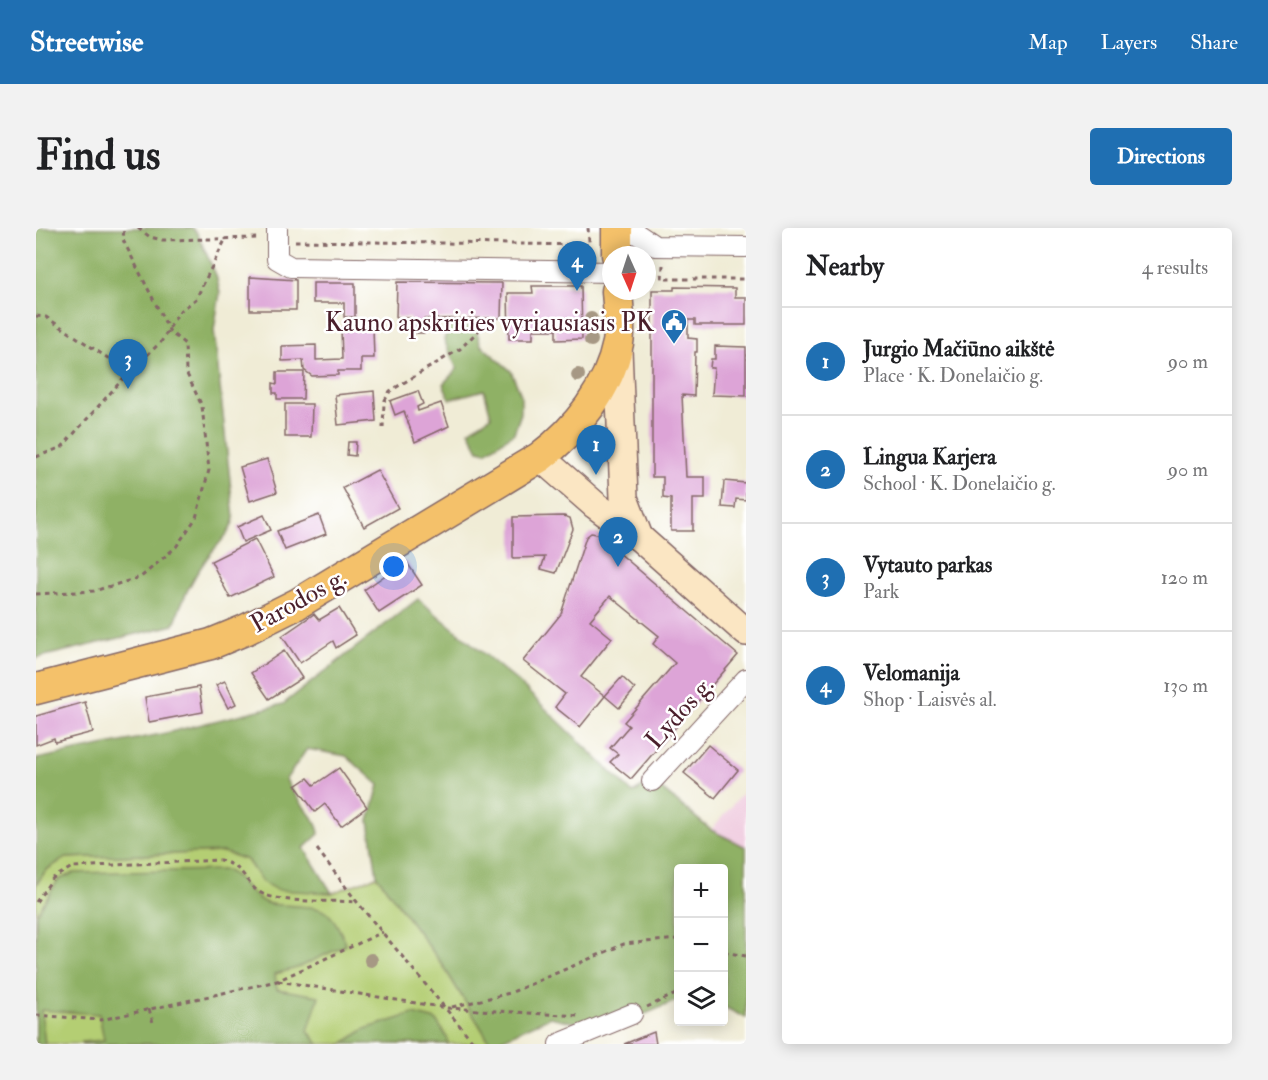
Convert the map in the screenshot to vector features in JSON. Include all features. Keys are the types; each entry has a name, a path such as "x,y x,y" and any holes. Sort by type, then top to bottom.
{"main road":[{"path":"617,228 617,246"},
{"path":"617,300 618,342"},
{"name":"Parodos g.","path":"36,689 211,644 297,604 540,457 561,441 581,420 606,374 618,342"}],"street":[{"path":"628,228 644,246"},
{"path":"277,234 277,259 291,267 602,272"},
{"path":"656,250 746,247"},
{"path":"618,342 624,498 639,537"},
{"path":"540,457 595,505 639,537 746,632"},
{"name":"Lydos g.","path":"652,782 746,679"},
{"path":"560,1044 632,1014"}],"path":[{"path":"36,594 94,591 141,577 176,548 196,518 209,470 202,406 186,372 186,344 170,332 123,240 124,228"},
{"path":"138,228 150,237 162,240 254,237"},
{"path":"277,234 589,245 588,228"},
{"path":"36,457 62,447 129,372 170,332 179,312 196,299 226,238"},
{"path":"662,279 746,279"},
{"path":"36,316 46,317 129,372"},
{"path":"383,428 384,402 390,391 460,350 479,330"},
{"path":"317,849 357,902 475,1044"},
{"path":"36,902 53,878 72,867 220,860 236,865 255,889 263,894 278,898 357,902"},
{"path":"36,1015 101,1020 277,981 383,932"},
{"path":"447,1008 510,993 624,944 674,939"},
{"path":"728,953 746,956"},
{"path":"277,981 447,1008 585,1017"},
{"path":"632,1014 674,995"},
{"path":"149,1009 154,1026"}],"shaded area":[{"path":"746,789 746,847 711,830"}],"green space":[{"path":"36,228 192,228 197,233 216,275 220,293 214,330 234,518 226,535 205,561 191,584 174,625 36,658"},
{"path":"475,326 481,345 511,371 521,395 521,413 514,433 486,452 479,450 469,431 491,416 484,390 450,399 443,384 457,369 444,340 448,327"},
{"path":"418,599 518,682 633,793 652,781 711,830 746,847 746,1018 728,1009 728,864 674,864 674,1002 608,1030 550,1017 491,1044 442,964 377,876 369,821 379,785 346,756 307,749 286,779 289,787 318,828 319,834 304,848 332,893 277,890 262,882 247,860 223,852 65,858 46,870 36,885 36,759 166,733 283,704"},
{"path":"223,852 247,860 262,882 332,893 377,876 442,964 491,1044 36,1044 36,885 46,870 65,858"},
{"path":"225,870 236,877 253,895 266,903 316,908 323,911 330,915 341,932 346,945 297,968 275,974 277,989 319,996 308,1031 319,1044 82,1044 82,1042 104,1040 99,1014 41,1010 45,1044 36,1044 36,915 58,880 73,873"},
{"path":"413,1014 436,1020 447,1037 448,1044 342,1044 365,1029"}],"building":[{"path":"250,277 296,280 296,310 250,310"},
{"path":"397,282 502,283 501,318 424,319 424,333 410,333 410,318 396,318"},
{"path":"313,283 355,283 355,317 344,317 344,303 313,303"},
{"path":"532,286 581,286 582,339 556,340 556,330 533,330 533,339 509,339 508,293 533,293"},
{"path":"674,287 735,288 735,297 746,297 746,325 695,325 695,320 688,320 688,338 697,339 697,352 695,352 694,396 682,395 686,477 705,477 705,499 693,499 693,531 671,531 671,499 663,498 663,477 652,477 652,300 656,300 656,290 674,290"},
{"path":"373,327 374,358 361,358 361,371 338,371 338,375 312,376 304,370 303,360 282,361 282,346 316,345 316,360 342,359 341,328"},
{"path":"715,346 746,347 746,396 712,395 714,368 710,368 711,359 715,359"},
{"path":"277,372 304,372 303,399 277,399 277,393 273,393 273,383 277,384"},
{"path":"374,391 376,421 338,425 335,395"},
{"path":"418,391 423,404 417,407 418,411 441,403 449,426 415,442 404,411 395,415 390,401"},
{"path":"285,404 312,404 311,437 285,437"},
{"path":"348,442 356,442 355,456 347,455"},
{"path":"267,459 277,492 250,501 240,467"},
{"path":"377,470 398,508 364,527 343,488"},
{"path":"724,481 746,483 746,500 736,499 735,508 722,507"},
{"path":"264,515 271,530 243,542 237,527"},
{"path":"319,515 326,534 285,550 277,531"},
{"path":"564,516 570,518 573,529 556,573 541,569 545,557 513,558 513,517"},
{"path":"591,533 597,534 738,655 631,779 610,762 618,754 610,748 629,726 624,722 675,663 653,644 659,636 610,596 590,620 612,638 581,677 605,696 580,727 555,707 565,694 523,661 561,614 586,537"},
{"path":"255,539 274,577 230,598 211,561"},
{"path":"406,561 422,585 379,613 364,590"},
{"path":"339,608 356,635 336,648 333,641 300,663 282,636 314,614 319,620"},
{"path":"284,651 302,678 269,699 251,673"},
{"path":"622,677 635,689 619,708 605,696"},
{"path":"225,681 236,704 228,708 216,685"},
{"path":"199,687 203,712 149,722 145,697"},
{"path":"85,702 93,732 55,742 54,738 36,745 36,716"},
{"path":"708,745 738,770 715,798 684,773"},
{"path":"339,768 367,807 341,826 325,804 315,812 296,786 308,778 314,785"},
{"path":"654,1032 656,1044 624,1044"}],"place":[{"name":"Velomanija","path":"577,291"},
{"name":"Kauno apskrities vyriausiasis PK","path":"674,345"},
{"name":"Vytauto parkas","path":"128,389"},
{"name":"Jurgio Mačiūno aikštė","path":"596,475"},
{"name":"Lingua Karjera","path":"618,567"}]}
